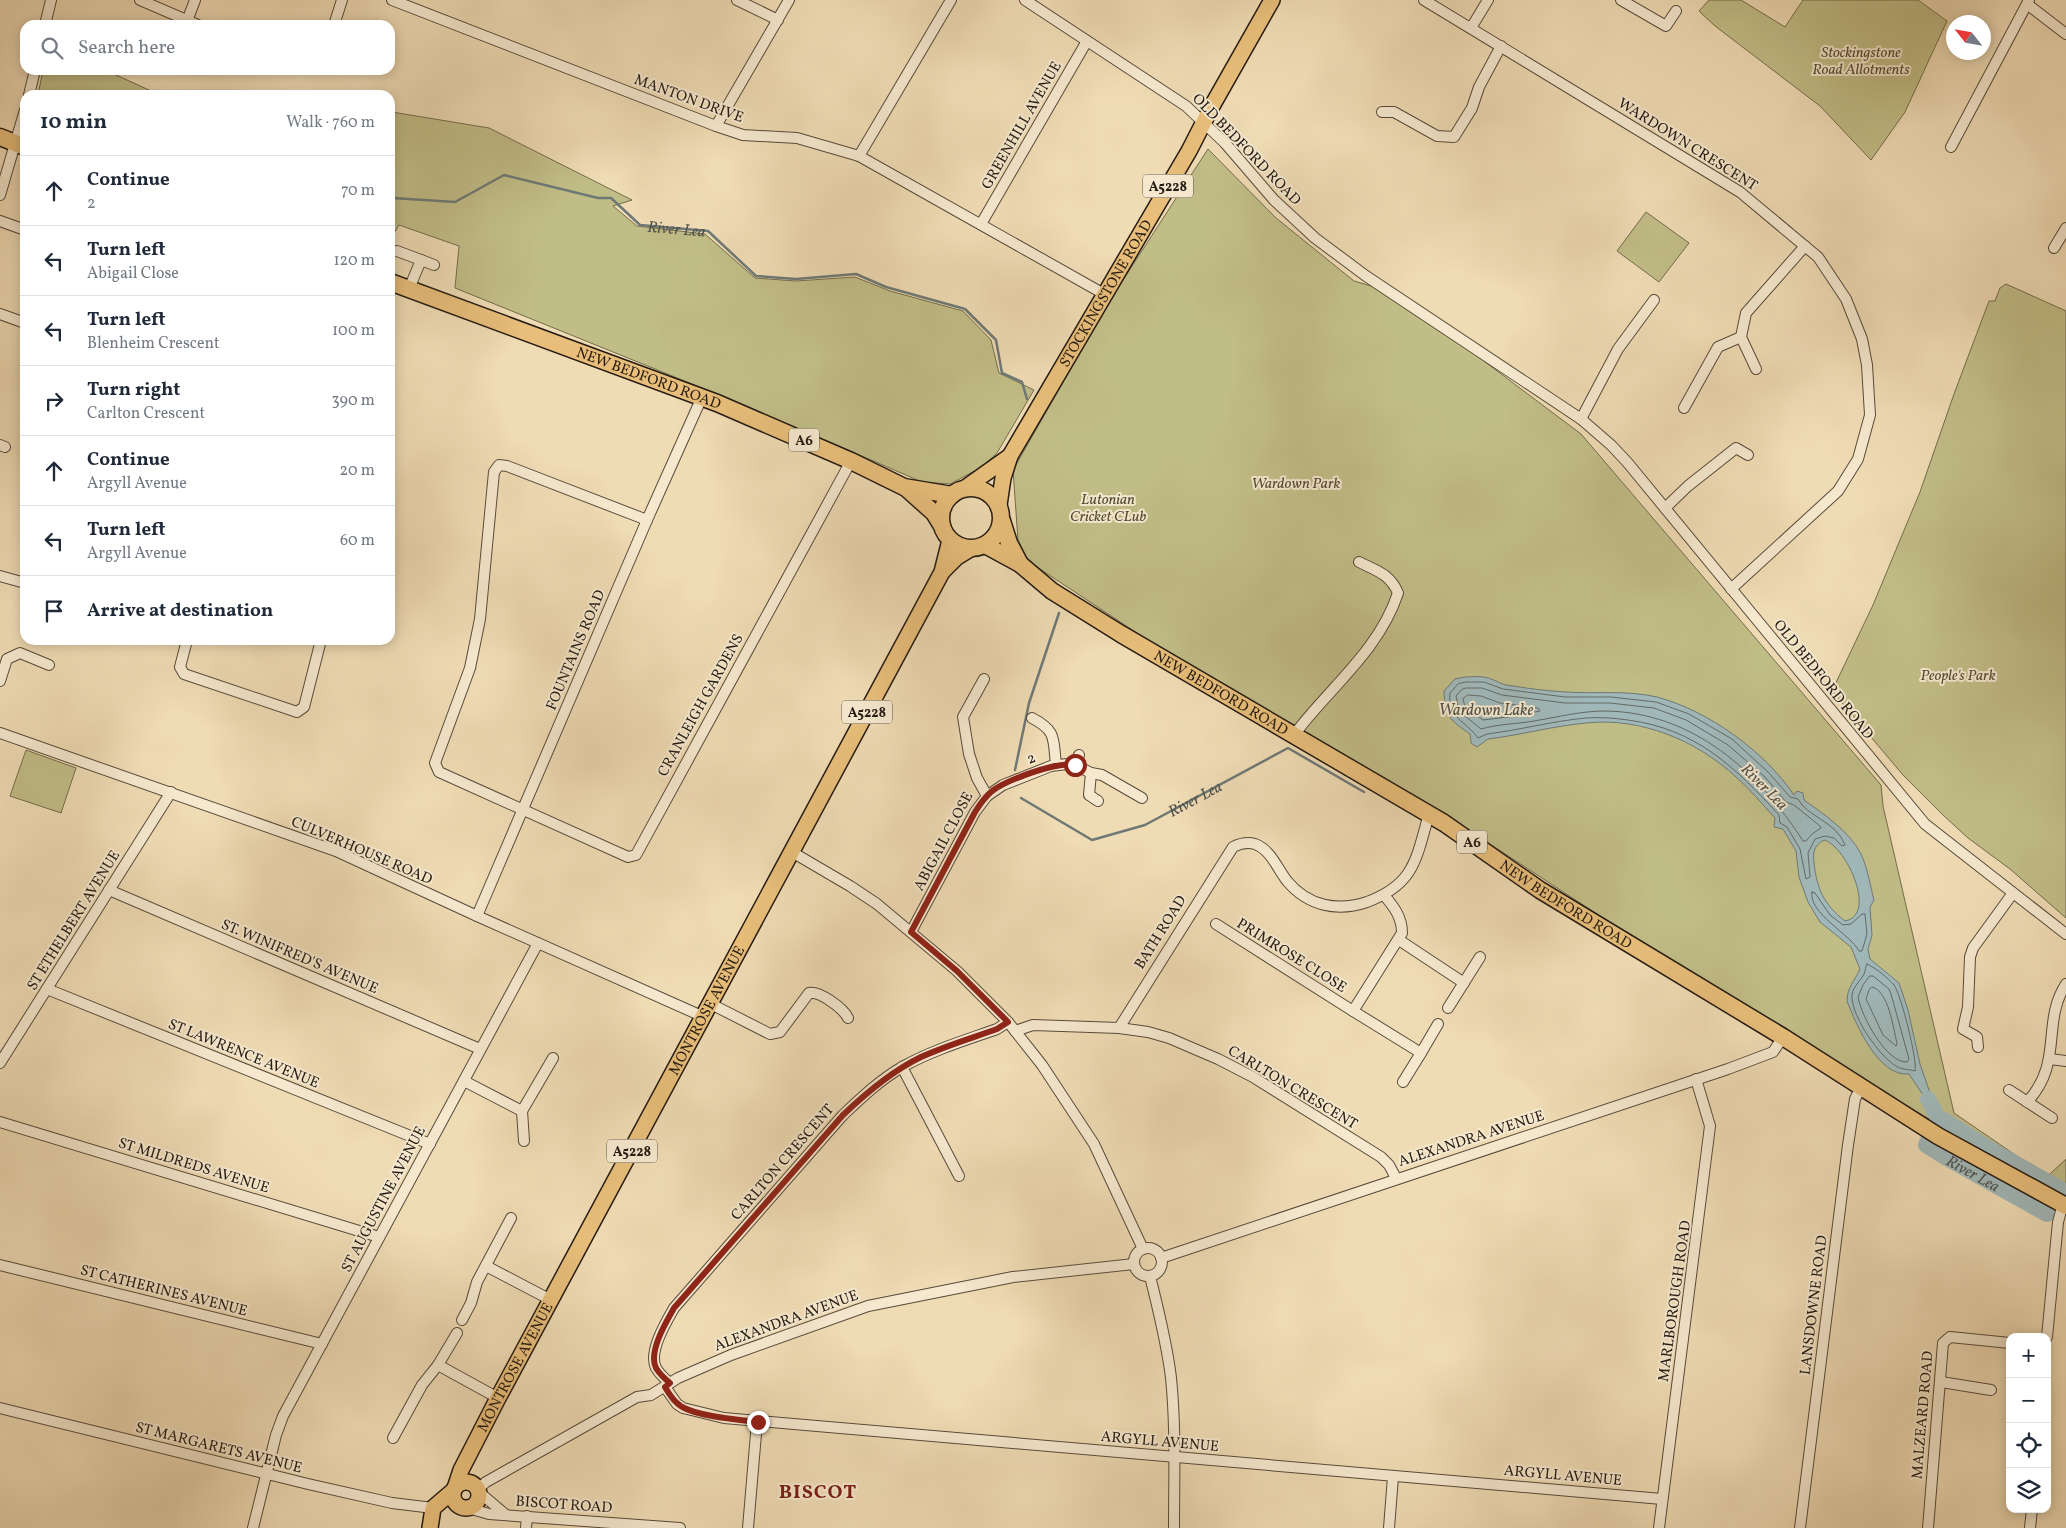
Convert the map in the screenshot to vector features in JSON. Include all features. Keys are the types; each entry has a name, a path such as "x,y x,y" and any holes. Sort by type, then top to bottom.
{"highway":[{"path":"0,137 20,145"},
{"name":"NEW BEDFORD ROAD","path":"395,284 702,397 851,461 904,487 934,513 946,533"},
{"name":"NEW BEDFORD ROAD","path":"904,487 958,491"},
{"path":"975,488 985,490 993,496 999,505 1002,521 994,539 978,547 962,547 946,533 942,509 958,491 975,488"},
{"name":"NEW BEDFORD ROAD","path":"1002,521 1009,543 1020,564"},
{"name":"NEW BEDFORD ROAD","path":"978,547 1020,564 1052,590 1121,634 1429,814 1560,903 1783,1037 1938,1136 2064,1205"}],"main road":[{"name":"STOCKINGSTONE ROAD","path":"999,505 1003,478 1010,456 1189,151 1203,121 1272,0"},
{"name":"STOCKINGSTONE ROAD","path":"958,491 1010,456"},
{"name":"MONTROSE AVENUE","path":"942,572 946,533"},
{"name":"MONTROSE AVENUE","path":"433,1508 454,1489 498,1398 942,572 957,557 978,547"},
{"name":"MONTROSE AVENUE","path":"472,1449 478,1489"},
{"path":"430,1528 433,1508 466,1508 477,1502 478,1489 465,1482 454,1489 454,1500 456,1504 466,1508"}],"street":[{"path":"47,20 52,0"},
{"path":"140,0 185,20"},
{"path":"187,20 195,0"},
{"path":"336,20 342,0"},
{"name":"MANTON DRIVE","path":"392,0 716,126 743,135 797,138 859,156 1104,294"},
{"path":"737,0 778,20"},
{"path":"716,126 789,0"},
{"path":"859,156 951,0"},
{"name":"OLD BEDFORD ROAD","path":"1025,0 1186,106 1203,121 1274,200 1315,238 1581,419 1611,445 1925,824 2066,934"},
{"name":"WARDOWN CRESCENT","path":"1424,0 1740,192 1818,258 1838,284 1856,321 1867,365 1870,415 1858,459 1838,491 1731,589"},
{"path":"1471,28 1488,0"},
{"path":"1621,0 1666,26 1676,11"},
{"path":"1951,147 2028,2 2066,34"},
{"name":"GREENHILL AVENUE","path":"981,224 1088,41"},
{"path":"1382,112 1394,112 1437,136 1454,137 1472,108 1479,87 1501,46"},
{"path":"30,90 33,75"},
{"path":"0,195 20,145"},
{"path":"0,222 20,228"},
{"path":"2054,248 2066,228"},
{"path":"1756,369 1741,337 1746,313 1805,246"},
{"path":"398,251 434,265"},
{"path":"409,289 421,260"},
{"path":"1581,419 1618,349 1654,300"},
{"path":"0,314 20,321"},
{"path":"1684,408 1718,347 1741,337"},
{"name":"FOUNTAINS ROAD","path":"477,916 647,520 702,397"},
{"path":"1665,508 1688,486 1736,448 1748,455"},
{"name":"CRANLEIGH GARDENS","path":"647,520 506,466 499,466 494,472 480,619 470,668 435,763 439,772 628,857 636,855 851,461"},
{"path":"1294,735 1365,653 1392,614 1398,593 1394,582 1387,576 1359,562"},
{"path":"0,576 20,582"},
{"path":"186,645 180,667 184,674 297,712 304,707 321,645"},
{"path":"0,681 8,659 20,653 49,665"},
{"name":"ABIGAIL CLOSE","path":"911,932 975,812 987,796 977,778 969,754 963,717 984,678"},
{"path":"1032,718 1047,726 1051,731 1056,765"},
{"name":"CULVERHOUSE ROAD","path":"0,732 336,852 538,943 770,1034 780,1032 809,993 814,992 820,995 839,1008 848,1018"},
{"path":"1075,765 1079,755"},
{"name":"2","path":"987,796 1003,785 1056,765 1075,765 1091,773 1102,775 1142,798"},
{"path":"1091,773 1089,795 1098,801"},
{"name":"ST ETHELBERT AVENUE","path":"0,1063 171,792"},
{"path":"1429,814 1413,866 1402,882 1384,895 1394,906 1402,922 1402,932 1399,940 1464,983"},
{"name":"BATH ROAD","path":"1119,1028 1233,847 1242,844 1254,844 1267,851 1288,882 1305,896 1323,905 1339,908 1359,904 1384,895"},
{"path":"792,852 877,904 957,971 1008,1022 1047,1072 1094,1144 1143,1249"},
{"name":"ST. WINIFRED'S AVENUE","path":"109,890 480,1049"},
{"path":"1978,1047 1977,1037 1963,1029 1968,1007 1970,957 1973,948 2014,893"},
{"name":"PRIMROSE CLOSE","path":"1216,924 1421,1053"},
{"name":"PRIMROSE CLOSE","path":"1353,1011 1399,940"},
{"name":"ST AUGUSTINE AVENUE","path":"253,1528 283,1416 538,943"},
{"path":"1448,1008 1480,957"},
{"name":"ST LAWRENCE AVENUE","path":"47,989 430,1144"},
{"path":"2027,1102 2040,1085 2050,1059 2054,1018 2064,991"},
{"name":"CARLTON CRESCENT","path":"667,1385 656,1368 654,1358 660,1334 674,1308 843,1115 866,1093 902,1068 922,1057 997,1029 1008,1022"},
{"path":"1403,1082 1438,1024"},
{"name":"CARLTON CRESCENT","path":"1015,1031 1033,1025 1119,1028 1148,1032 1168,1038 1233,1066 1381,1158 1389,1164 1396,1178"},
{"name":"ALEXANDRA AVENUE","path":"1161,1258 1773,1052 1783,1037"},
{"path":"524,1141 522,1111 553,1058"},
{"path":"2050,1059 2066,1061"},
{"path":"902,1068 958,1176"},
{"name":"MARLBOROUGH ROAD","path":"1659,1528 1701,1209 1710,1126 1696,1079"},
{"path":"464,1081 522,1111"},
{"name":"LANSDOWNE ROAD","path":"1800,1528 1853,1108 1861,1087"},
{"path":"2009,1090 2052,1118"},
{"name":"ST MILDREDS AVENUE","path":"0,1122 379,1237"},
{"path":"2047,1333 2058,1222 2064,1205"},
{"path":"462,1320 471,1303 477,1282 512,1218"},
{"path":"1143,1249 1152,1249 1161,1258 1161,1267 1150,1276 1138,1272 1134,1264 1136,1255 1143,1249"},
{"name":"ALEXANDRA AVENUE","path":"478,1489 486,1482 637,1397 651,1395 678,1378 731,1355 868,1306 1013,1277 1134,1264"},
{"name":"ST CATHERINES AVENUE","path":"0,1265 322,1344"},
{"path":"486,1266 551,1300"},
{"path":"1150,1276 1161,1321 1171,1379 1174,1528"},
{"path":"393,1438 422,1386 438,1365 457,1333"},
{"name":"MALZEARD ROAD","path":"1928,1528 1943,1343 1950,1336 2006,1342"},
{"path":"438,1365 498,1398"},
{"path":"1941,1382 1991,1390"},
{"name":"ARGYLL AVENUE","path":"667,1385 677,1404 683,1408 724,1418 758,1422 1662,1499"},
{"name":"ST MARGARETS AVENUE","path":"0,1408 266,1474 392,1503 433,1508"},
{"path":"748,1528 758,1422"},
{"path":"1389,1528 1393,1476"},
{"name":"BISCOT ROAD","path":"478,1489 507,1515"},
{"name":"BISCOT ROAD","path":"466,1508 489,1514 624,1526 680,1528"},
{"path":"2030,1528 2032,1513"},
{"path":"526,1528 527,1516"}],"green space":[{"name":"Stockingstone Road Allotments","path":"1709,0 1741,0 1785,27 1803,0 1918,0 1946,20 1946,23 1905,112 1871,160 1820,106 1715,26 1699,11"},
{"path":"42,75 116,75 149,90 39,90"},
{"path":"395,112 489,128 632,200 613,206 637,226 705,234 755,278 796,281 855,277 890,291 963,311 991,340 999,373 1034,390 997,453 982,467 950,484 922,482 744,405 455,288 459,246 399,225 395,232"},
{"name":"Wardown Park","path":"1208,149 1276,218 1354,281 1392,292 1581,434 1881,785 1883,806 1954,1113 2030,1165 2049,1175 2066,1159 2066,1189 1958,1125 1960,1137 1753,1016 1441,812 1149,641 1028,561 1018,540 1013,470 1110,300"},
{"path":"1646,212 1689,243 1659,282 1617,251"},
{"name":"People's Park","path":"2006,284 2066,311 2066,918 2010,869 1968,838 1943,815 1903,775 1832,691 1873,605 1920,492 1989,301 1995,301 2000,288"},
{"path":"26,750 76,768 61,813 10,796"}],"water":[{"name":"Wardown Lake","path":"1482,677 1490,678 1506,685 1543,690 1646,695 1677,703 1734,735 1767,763 1794,795 1797,791 1803,793 1804,800 1843,831 1861,854 1874,900 1870,907 1872,935 1868,949 1870,959 1899,983 1908,1010 1920,1064 1937,1113 1944,1118 1944,1123 1932,1114 1929,1104 1909,1074 1898,1073 1888,1067 1878,1058 1862,1035 1847,1001 1850,988 1860,969 1851,947 1820,922 1808,902 1799,877 1796,851 1783,829 1774,827 1775,818 1741,782 1720,764 1685,742 1647,728 1627,724 1606,722 1561,726 1488,739 1477,747 1471,743 1470,734 1453,721 1447,712 1444,691 1455,679","holes":["1824,840 1833,845 1849,867 1859,894 1859,907 1854,916 1845,921 1832,909 1823,896 1815,872 1814,856 1816,847"]}],"waterway":[{"name":"River Lea","path":"395,198 455,202 504,175 598,198 611,198 640,225 708,231 756,276 796,279 856,274 886,287 965,309 996,340 1002,373 1022,382 1027,399"},
{"name":"River Lea","path":"1015,770 1029,703 1059,613"},
{"name":"River Lea","path":"1021,798 1092,840 1145,825 1288,748 1364,792"},
{"name":"River Lea","path":"1928,1099 1938,1118 1926,1145 2047,1214"},
{"name":"River Lea","path":"1938,1118 2066,1192"}],"district":[{"name":"BISCOT","path":"818,1491"}],"route":[{"path":"758,1422 705,1414 683,1408 677,1404 665,1387 670,1383 656,1368 654,1358 660,1334 674,1308 843,1115 866,1093 902,1068 922,1057 997,1029 1008,1022 957,971 911,932 975,812 987,796 1003,785 1052,766 1060,764 1075,765"}],"park label":[{"name":"Lutonian Cricket CLub","path":"1108,508"}]}
